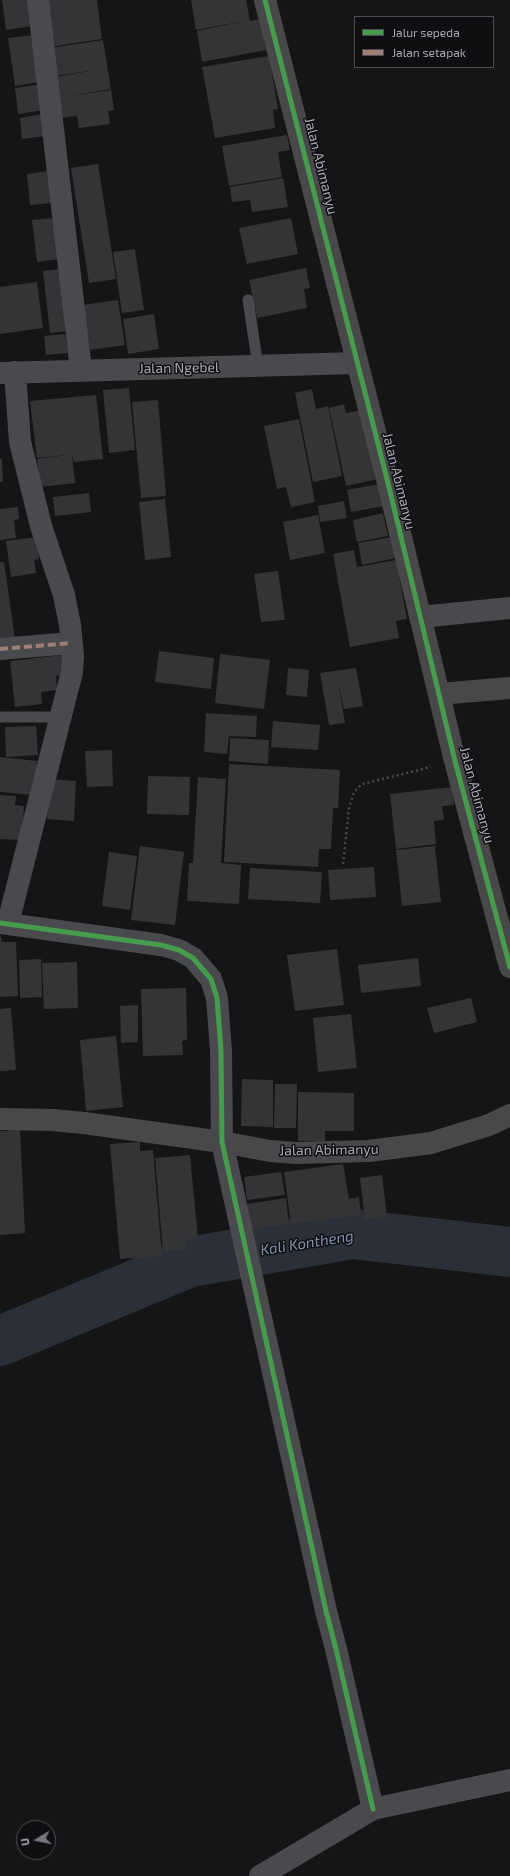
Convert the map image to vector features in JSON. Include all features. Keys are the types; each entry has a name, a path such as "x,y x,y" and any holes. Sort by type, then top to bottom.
{"street":[{"path":"38,0 82,370"},
{"name":"Jalan Abimanyu","path":"265,0 357,363 455,761 510,967"},
{"name":"Jalan Ngebel","path":"8,372 357,363"},
{"path":"8,372 16,406 25,464 41,526 64,595 70,625 73,656 72,672 61,717 4,923 161,945 178,950 192,958 211,978 217,998 221,1051 222,1142 247,1261 326,1611 373,1809"},
{"path":"420,617 510,608"},
{"path":"0,649 71,643"},
{"path":"439,694 510,688"},
{"name":"Jalan Abimanyu","path":"0,1120 76,1122 222,1142 270,1151 296,1153 384,1150 431,1143 489,1125 510,1115"},
{"path":"260,1876 373,1809 510,1780"}],"lane":[{"path":"248,300 258,366"},
{"path":"0,717 61,717"}],"path":[{"path":"343,864 349,808 354,792 362,784 387,776 455,761"}],"building":[{"path":"2,0 28,0 32,26 6,30"},
{"path":"42,0 97,0 102,39 49,47"},
{"path":"191,0 246,0 250,21 260,19 266,50 202,62 197,31 245,21 196,30"},
{"path":"33,35 40,82 15,86 8,38"},
{"path":"103,40 111,89 70,96 111,90 114,110 108,111 110,124 79,128 77,116 61,118 54,77 96,70 54,76 50,48"},
{"path":"269,56 278,109 273,110 275,128 215,138 202,67"},
{"path":"42,84 45,110 18,114 15,88"},
{"path":"43,114 46,136 22,139 20,118"},
{"path":"287,135 290,150 278,152 282,177 229,186 222,146"},
{"path":"98,164 116,279 89,283 71,168"},
{"path":"48,171 51,203 30,205 27,174"},
{"path":"283,178 288,207 252,212 250,200 232,202 230,187"},
{"path":"54,218 59,259 37,262 32,220"},
{"path":"291,218 298,254 247,264 239,228"},
{"path":"135,249 144,310 122,313 113,252"},
{"path":"306,268 310,288 304,289 307,308 257,318 249,280"},
{"path":"60,269 68,331 50,333 43,271"},
{"path":"37,282 43,328 0,334 0,287"},
{"path":"118,300 125,345 90,350 83,305"},
{"path":"154,314 159,349 128,354 123,319"},
{"path":"65,334 68,353 46,355 44,336"},
{"path":"129,388 135,450 109,453 103,390"},
{"path":"312,389 316,409 328,406 342,476 313,482 295,393"},
{"path":"96,395 103,459 74,462 72,454 75,483 40,487 37,459 68,455 37,458 30,401"},
{"path":"158,400 166,496 141,498 132,402"},
{"path":"344,404 346,413 363,410 378,479 346,486 329,408"},
{"path":"299,419 315,502 291,507 286,487 277,489 264,426"},
{"path":"0,459 2,459 3,482 0,482"},
{"path":"379,484 384,506 351,512 347,490"},
{"path":"89,493 91,512 55,516 53,497"},
{"path":"165,499 171,557 145,560 139,502"},
{"path":"344,501 347,518 320,522 318,506"},
{"path":"18,507 19,519 14,520 16,538 0,540 0,509"},
{"path":"383,513 388,536 357,542 353,520"},
{"path":"318,515 325,553 290,560 283,522"},
{"path":"36,537 39,559 34,560 36,573 11,577 6,541"},
{"path":"392,537 396,558 362,565 358,543"},
{"path":"354,550 357,567 396,560 407,619 396,621 399,638 350,647 333,554"},
{"path":"0,562 4,562 15,638 0,640"},
{"path":"278,571 285,620 261,622 254,574"},
{"path":"159,651 214,658 211,689 155,682"},
{"path":"220,654 270,660 264,709 215,703"},
{"path":"62,655 64,675 56,676 57,690 41,692 42,704 15,707 10,661"},
{"path":"288,668 309,670 307,697 286,695"},
{"path":"356,668 363,706 344,709 338,681 345,723 329,725 320,673"},
{"path":"206,713 257,716 256,737 229,736 227,754 204,752"},
{"path":"273,721 320,725 318,750 271,747"},
{"path":"36,726 38,755 6,757 5,727"},
{"path":"230,738 269,740 268,764 229,761"},
{"path":"112,750 113,786 87,787 85,751"},
{"path":"0,757 37,761 34,795 0,792"},
{"path":"229,764 340,770 338,808 333,808 331,849 319,849 318,867 224,862"},
{"path":"148,776 190,777 189,815 147,814"},
{"path":"198,777 226,779 221,863 241,865 239,904 187,901 189,863 193,863"},
{"path":"50,779 76,781 74,821 47,819"},
{"path":"452,787 454,805 442,806 444,820 434,821 436,844 396,849 390,794"},
{"path":"0,795 16,796 15,805 24,806 22,840 0,839"},
{"path":"140,846 184,852 175,925 131,920"},
{"path":"435,846 441,902 402,906 396,850"},
{"path":"109,852 137,856 130,910 102,906"},
{"path":"374,867 376,897 330,900 328,870"},
{"path":"250,868 322,872 320,903 248,899"},
{"path":"0,933 2,942 16,942 18,996 0,997"},
{"path":"337,949 344,1005 295,1011 287,955"},
{"path":"418,958 421,986 361,993 358,965"},
{"path":"41,959 42,997 20,998 19,960"},
{"path":"77,962 78,1008 44,1009 42,963"},
{"path":"186,988 187,1040 182,1041 183,1055 143,1056 141,989"},
{"path":"471,998 477,1022 434,1033 427,1008"},
{"path":"138,1005 138,1042 121,1043 120,1006"},
{"path":"11,1008 16,1070 0,1071 0,1009"},
{"path":"351,1014 357,1068 318,1072 313,1018"},
{"path":"116,1036 123,1107 86,1111 80,1040"},
{"path":"242,1079 273,1080 273,1127 241,1126"},
{"path":"275,1084 297,1084 296,1128 274,1128"},
{"path":"298,1092 354,1093 354,1131 325,1131 325,1141 298,1141"},
{"path":"20,1130 25,1233 0,1235 0,1131"},
{"path":"140,1142 140,1151 153,1150 162,1256 120,1259 110,1144"},
{"path":"190,1155 198,1239 185,1240 185,1249 163,1251 155,1158"},
{"path":"343,1164 349,1199 359,1197 361,1215 291,1224 284,1172"},
{"path":"281,1172 285,1195 247,1200 244,1177"},
{"path":"382,1175 387,1216 365,1219 360,1178"},
{"path":"286,1198 289,1224 251,1229 247,1204"}],"waterway":[{"name":"Kali Kontheng","path":"0,1341 190,1262 352,1234 510,1252"}],"marked path":[{"path":"0,649 71,643"}],"cycle path":[{"path":"265,0 388,483 455,761 510,967"},
{"path":"0,923 161,945 179,950 193,958 211,979 217,998 221,1051 222,1142 326,1611 373,1809"}]}
